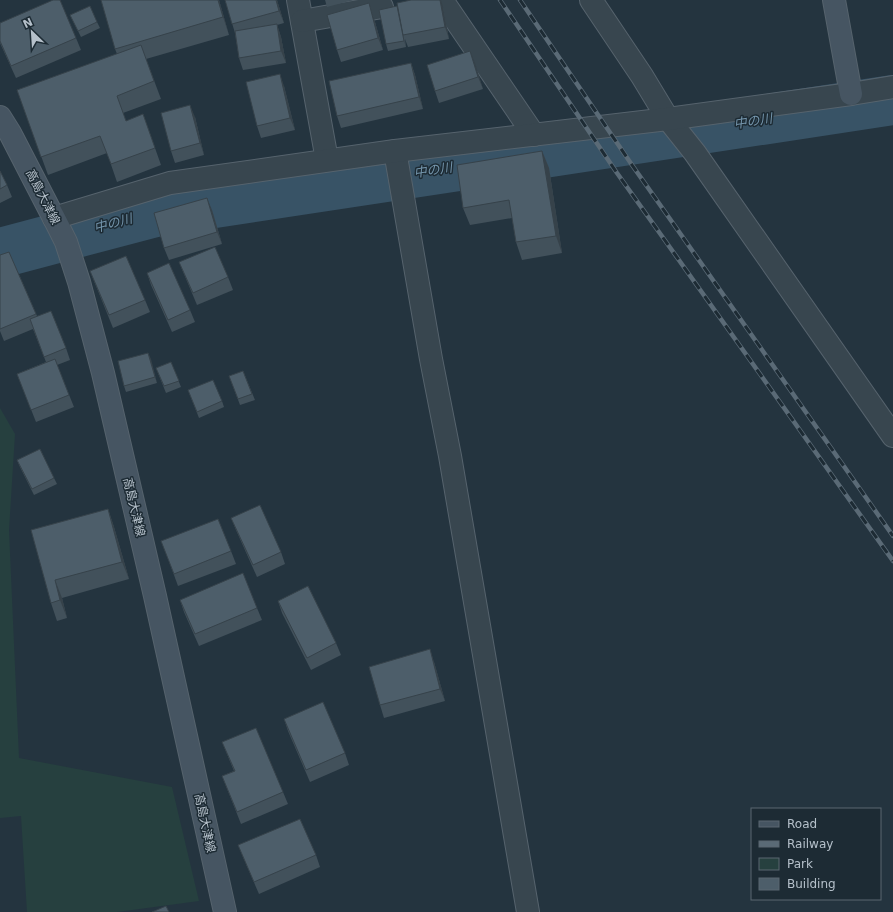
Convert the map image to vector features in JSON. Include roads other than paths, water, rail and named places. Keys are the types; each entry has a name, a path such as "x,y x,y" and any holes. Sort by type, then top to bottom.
{"main road":[{"path":"834,0 851,94"},
{"name":"高島大津線","path":"0,117 10,133 59,228 79,282 103,373 155,596 225,912"}],"street":[{"path":"298,0 327,160"},
{"path":"442,0 534,135"},
{"path":"591,0 642,76 668,119 695,153 893,436"},
{"path":"302,21 382,7"},
{"path":"59,228 170,184 394,151 668,119 893,87"},
{"path":"394,151 451,463 528,912"}],"waterway":[{"name":"中の川","path":"0,253 155,212 893,100"}],"railway":[{"path":"500,0 617,173 893,561"},
{"path":"520,0 632,165 893,536"}]}
